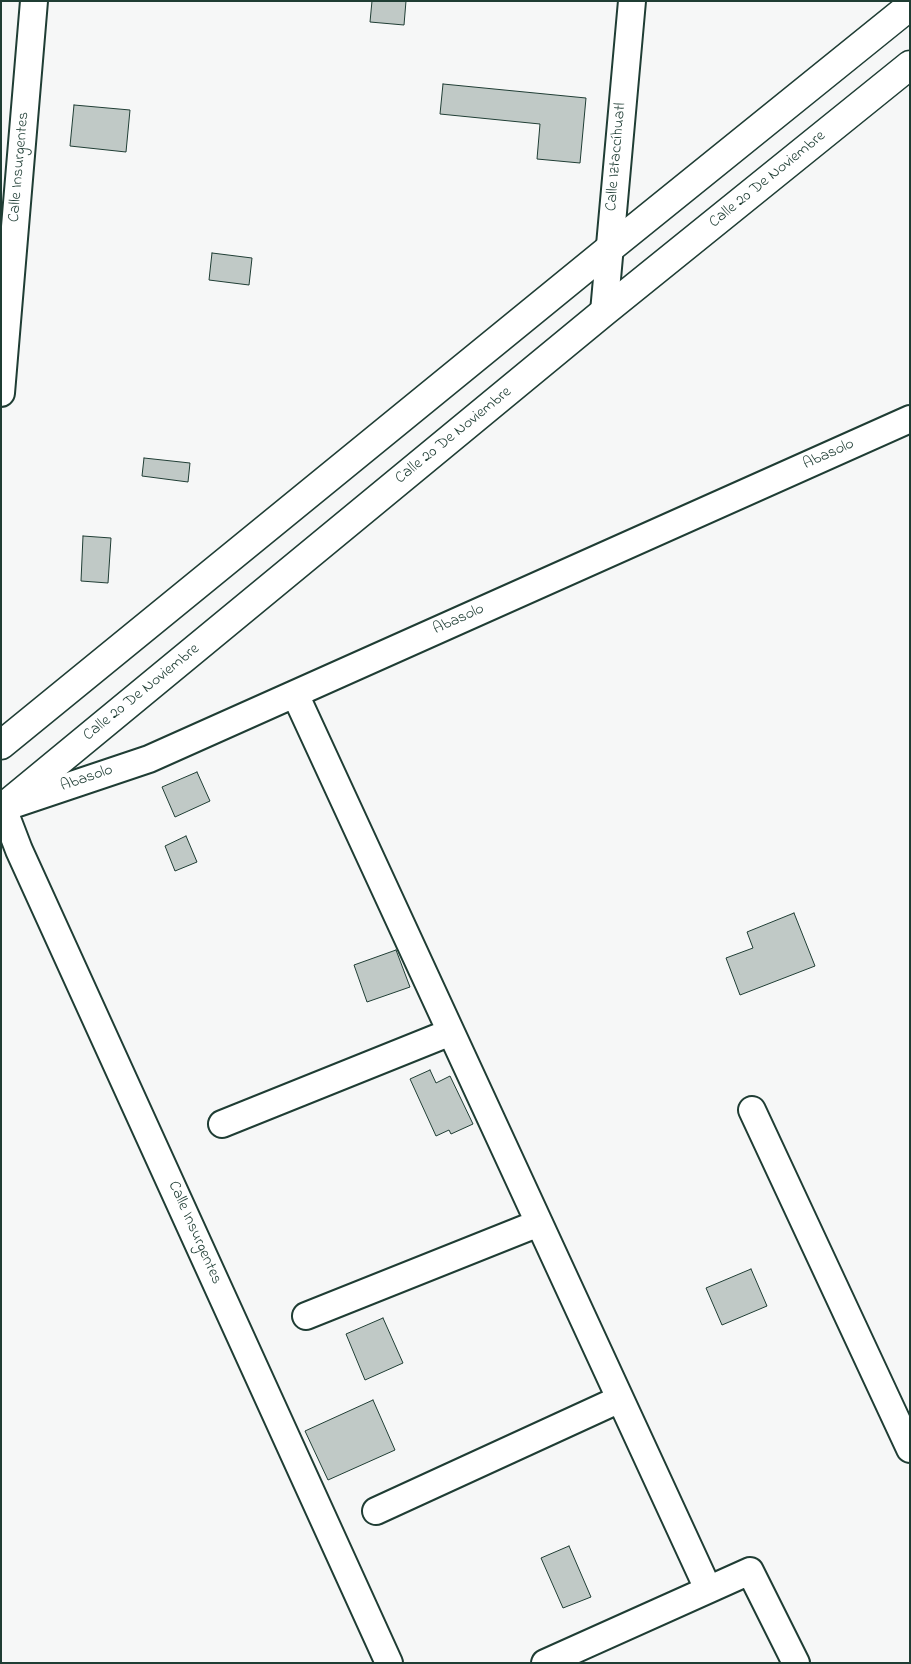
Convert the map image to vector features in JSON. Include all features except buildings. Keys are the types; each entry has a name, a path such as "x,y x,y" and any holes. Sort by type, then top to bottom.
{"main road":[{"path":"1,745 910,6"},
{"name":"Calle 20 De Noviembre","path":"2,806 604,312 910,65"}],"street":[{"name":"Calle Insurgentes","path":"1,393 12,146 34,1"},
{"name":"Calle Iztaccíhuatl","path":"604,312 632,1"},
{"name":"Abasolo","path":"2,806 148,758 910,418"},
{"path":"295,694 708,1589"},
{"name":"Calle Insurgentes","path":"2,806 20,850 388,1663"},
{"path":"222,1124 451,1032"},
{"path":"752,1110 910,1449"},
{"path":"306,1316 539,1223"},
{"path":"376,1511 620,1399"},
{"path":"545,1663 750,1571 796,1663"}]}
